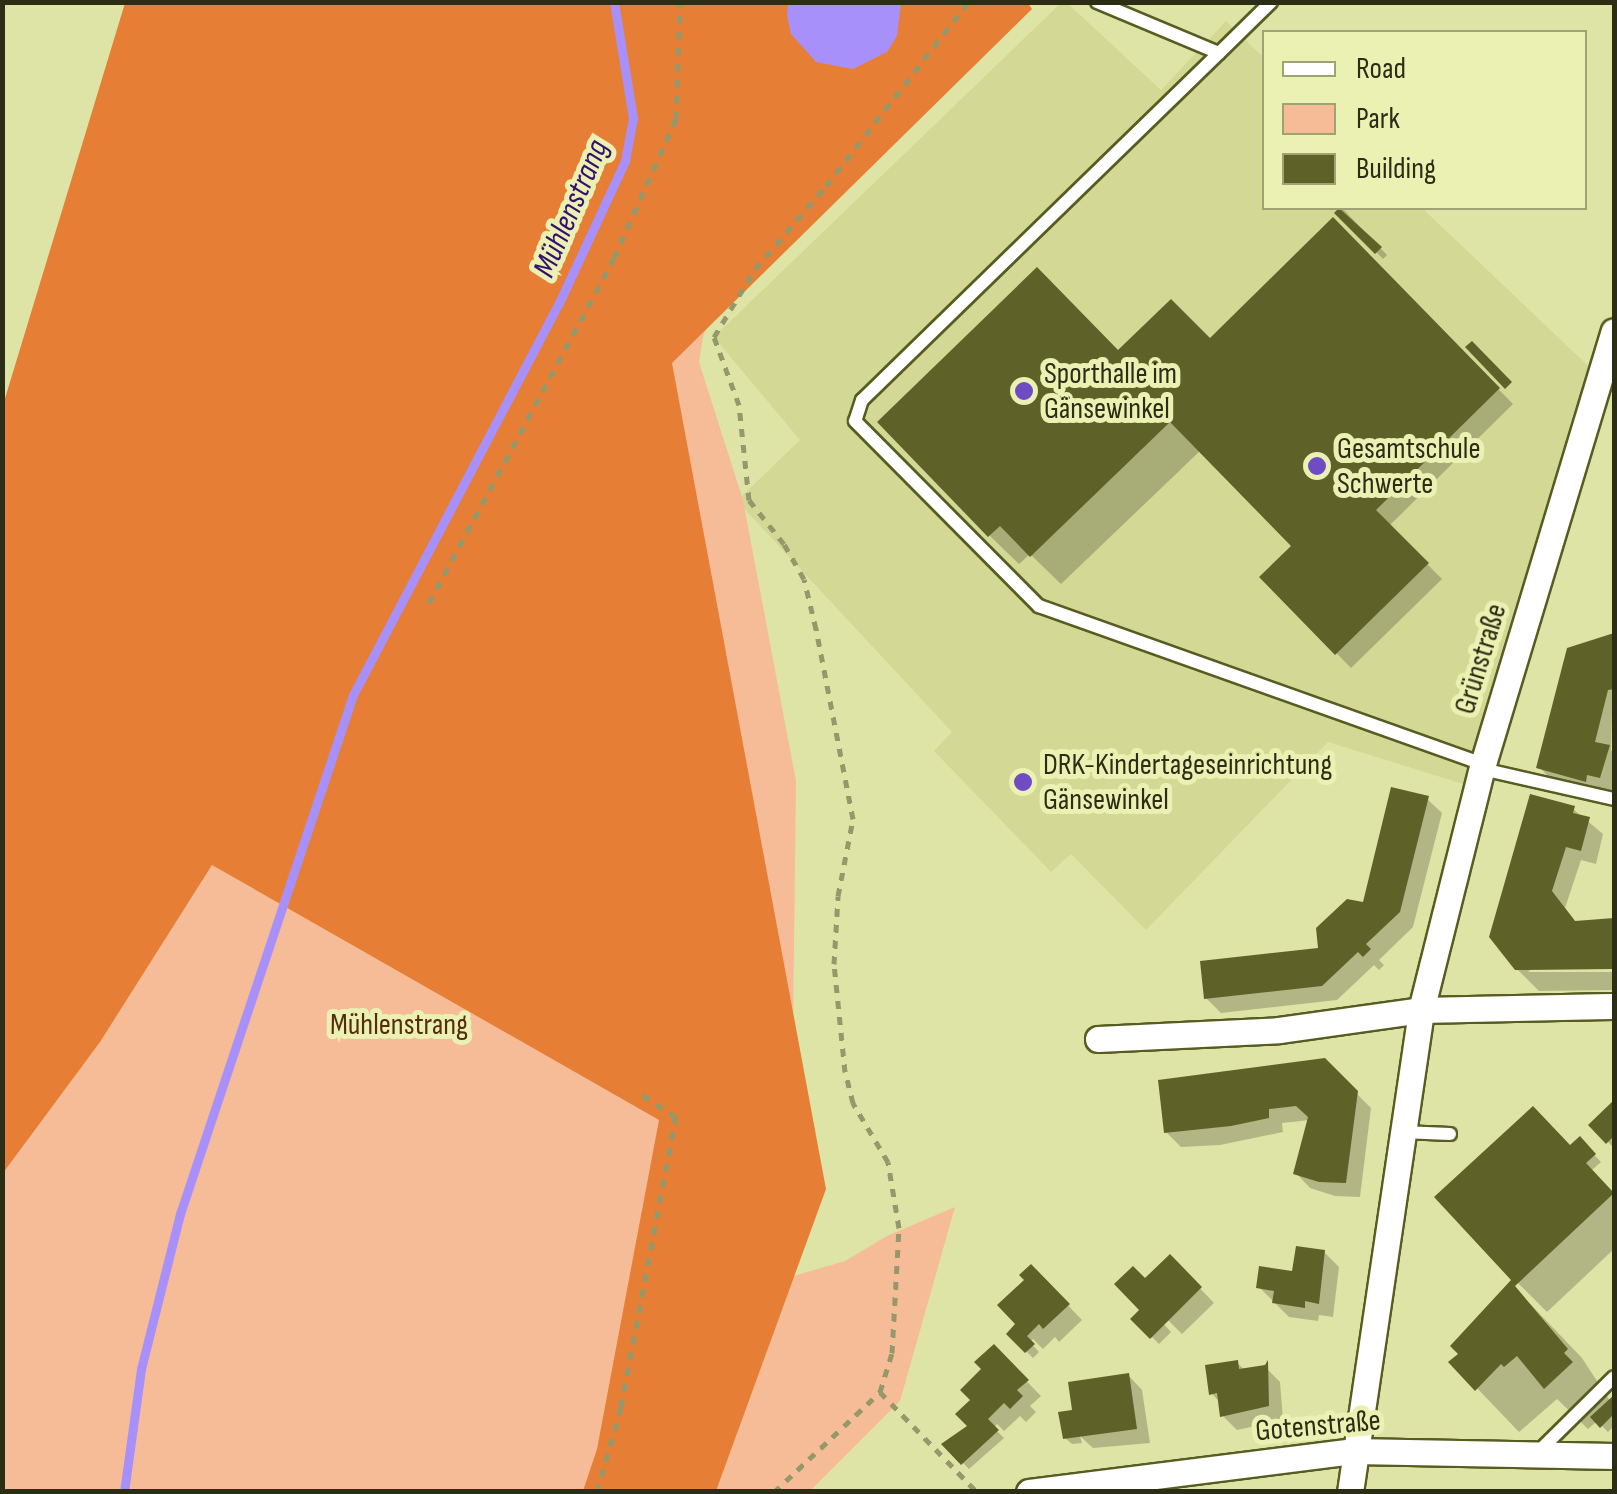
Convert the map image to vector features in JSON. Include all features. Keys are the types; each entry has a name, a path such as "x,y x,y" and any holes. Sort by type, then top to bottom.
{"street":[{"name":"Grünstraße","path":"1350,1492 1421,1010 1482,766 1609,383 1614,330"},
{"path":"1098,1039 1280,1030 1421,1010 1614,1006"},
{"name":"Gotenstraße","path":"1029,1492 1354,1451 1614,1456"}],"lane":[{"path":"1097,2 1219,53"},
{"path":"1271,2 862,400 854,420 1040,606 1482,766 1614,799"},
{"path":"1402,1132 1450,1134"},
{"path":"1537,1453 1614,1377"}],"path":[{"path":"429,604 614,258 676,119 680,2"},
{"path":"774,1492 880,1392 892,1353 899,1228 888,1162 853,1103 845,1072 834,964 838,896 853,819 804,579 749,500 739,405 714,337 755,269 850,157 968,2"},
{"path":"597,1492 621,1407 676,1117 638,1093"},
{"path":"880,1392 978,1492"}],"shaded area":[{"path":"901,2 897,36 887,52 853,69 816,62 791,34 787,15 788,3"},
{"name":"Mühlenstrang","path":"125,3 1028,3 1032,9 672,363 826,1189 716,1491 583,1491 597,1449 659,1120 212,865 100,1042 3,1173 3,405"},
{"path":"1061,3 1067,3 1161,90 1226,21 1262,56 1262,210 1424,210 1603,380 1476,788 1328,742 1146,930 1071,854 1051,872 934,751 952,732 737,501 800,440 714,337"}],"green space":[{"name":"Mühlenstrang","path":"784,131 703,337 699,362 743,500 796,781 790,1277 845,1261 887,1236 955,1207 900,1401 810,1491 3,1492 3,541"}],"building":[{"path":"1341,210 1382,247 1375,254 1334,213"},
{"name":"Gesamtschule Schwerte","path":"1333,217 1500,388 1376,510 1429,563 1335,655 1259,577 1291,546 1170,422 1030,557 1000,526 988,537 877,422 1037,267 1118,350 1171,299 1210,338"},
{"path":"1472,341 1512,382 1505,389 1465,347"},
{"path":"1614,633 1614,689 1608,690 1595,742 1610,745 1600,778 1587,775 1586,782 1536,768 1567,648"},
{"path":"1391,787 1429,796 1400,912 1366,944 1371,949 1363,957 1358,952 1322,986 1204,999 1200,961 1318,948 1316,928 1347,899 1363,902"},
{"path":"1530,794 1575,806 1573,813 1590,817 1581,851 1566,847 1552,891 1575,921 1614,918 1614,969 1515,970 1489,937"},
{"path":"1325,1058 1358,1091 1346,1183 1319,1182 1293,1174 1308,1117 1296,1106 1269,1109 1269,1118 1231,1126 1164,1133 1158,1080"},
{"path":"1614,1100 1614,1136 1606,1144 1588,1125"},
{"path":"1533,1106 1570,1145 1580,1136 1596,1154 1586,1163 1614,1193 1515,1286 1568,1349 1564,1353 1573,1362 1544,1389 1517,1356 1504,1367 1501,1364 1475,1391 1448,1362 1458,1354 1450,1346 1511,1280 1434,1197"},
{"path":"1296,1246 1325,1250 1319,1304 1305,1301 1305,1308 1272,1303 1274,1291 1256,1288 1259,1266 1292,1271"},
{"path":"1170,1254 1202,1287 1150,1339 1130,1319 1139,1310 1114,1284 1133,1266 1145,1278"},
{"path":"1031,1264 1070,1304 1043,1329 1039,1324 1027,1336 1035,1344 1025,1353 1006,1334 1015,1324 997,1305 1024,1280 1019,1275"},
{"path":"994,1344 1029,1380 1017,1390 1023,1396 1010,1409 1004,1403 988,1419 999,1430 961,1465 941,1444 967,1426 955,1414 970,1400 960,1390 981,1369 974,1362"},
{"path":"1238,1360 1239,1369 1265,1365 1268,1360 1269,1406 1220,1417 1217,1393 1209,1395 1205,1365"},
{"path":"1129,1373 1137,1429 1063,1439 1058,1412 1072,1410 1068,1382"},
{"path":"1614,1395 1614,1414 1600,1428 1590,1417"}],"waterway":[{"name":"Mühlenstrang","path":"124,1492 141,1369 180,1214 353,695 559,303 625,161 633,118 614,2"}],"place":[{"name":"Sporthalle im Gänsewinkel","path":"1024,391"},
{"name":"Gesamtschule Schwerte","path":"1317,466"},
{"name":"DRK-Kindertageseinrichtung Gänsewinkel","path":"1023,782"}]}
